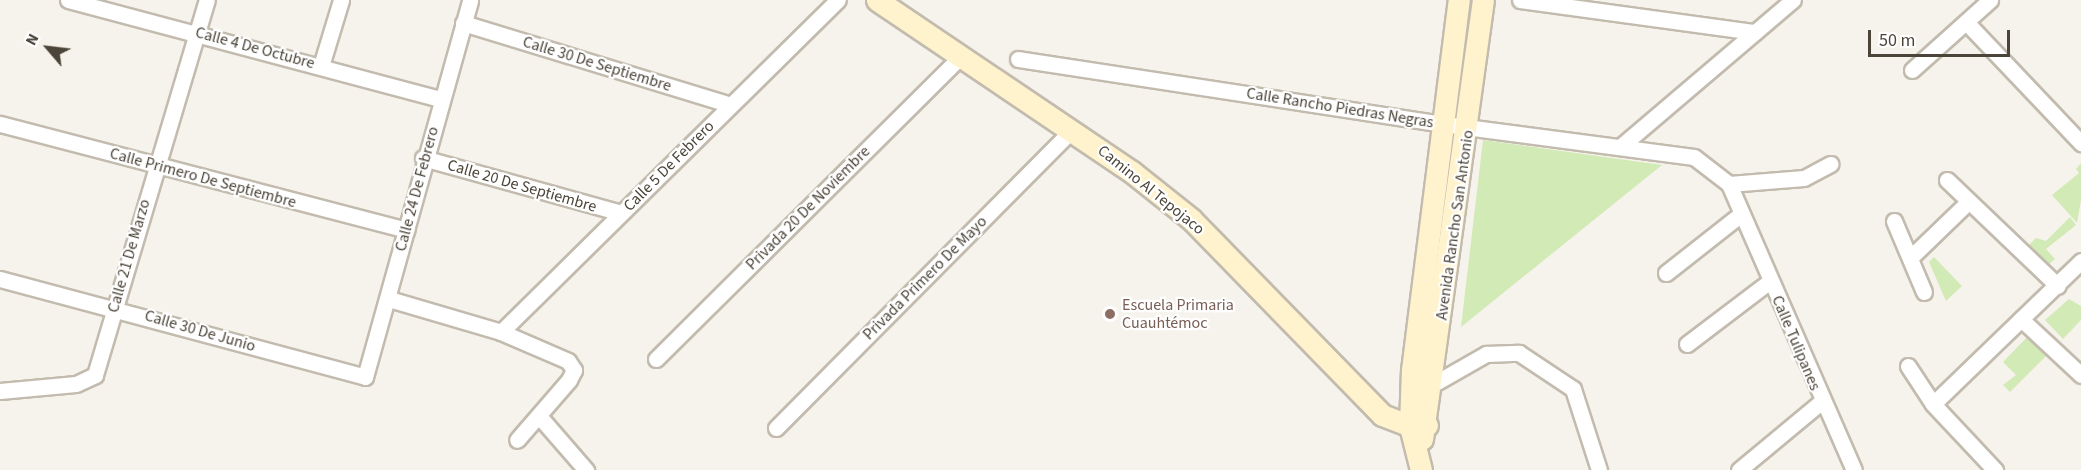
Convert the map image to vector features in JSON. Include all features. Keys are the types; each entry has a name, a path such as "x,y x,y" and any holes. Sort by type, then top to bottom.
{"street":[{"name":"Calle 4 De Octubre","path":"68,0 441,99"},
{"name":"Calle 21 De Marzo","path":"0,390 76,384 95,375 154,166 207,0"},
{"path":"321,66 341,0"},
{"name":"Calle 24 De Febrero","path":"365,377 389,299 423,158 470,0"},
{"name":"Calle 5 De Febrero","path":"501,332 838,0"},
{"name":"Camino Al Tepojaco","path":"877,0 1073,129 1191,219 1382,415 1419,426"},
{"name":"Avenida Rancho San Antonio","path":"1420,470 1418,448 1421,390 1443,124 1460,0"},
{"name":"Avenida Rancho San Antonio","path":"1421,390 1468,127 1483,0"},
{"path":"1520,0 1755,32"},
{"path":"1620,147 1793,0"},
{"path":"1912,70 1990,0"},
{"name":"Calle 30 De Septiembre","path":"463,22 731,105"},
{"path":"1967,23 2081,143"},
{"name":"Privada 20 De Noviembre","path":"656,359 961,56"},
{"name":"Calle Rancho Piedras Negras","path":"1017,59 1443,124 1694,157 1728,184 1741,214"},
{"name":"Calle Primero De Septiembre","path":"0,124 406,230"},
{"name":"Privada Primero De Mayo","path":"776,428 1073,129"},
{"name":"Calle 20 De Septiembre","path":"423,158 621,213"},
{"path":"1728,184 1804,178 1830,164"},
{"path":"1947,180 1967,203 2058,286"},
{"path":"1911,257 1967,203"},
{"path":"1666,273 1741,214"},
{"name":"Calle Tulipanes","path":"1741,214 1854,470"},
{"path":"1894,221 1924,292"},
{"path":"1933,404 2058,286 2081,261"},
{"name":"Calle 30 De Junio","path":"0,279 114,306 365,377"},
{"path":"1687,344 1770,281"},
{"path":"389,299 501,332 568,360 574,370 539,416 517,440"},
{"path":"2021,319 2081,375"},
{"path":"1421,390 1486,354 1519,353 1573,389 1599,470"},
{"path":"1908,366 1933,404 1995,470"},
{"path":"1739,470 1822,401"},
{"path":"539,416 586,470"}],"green space":[{"path":"1483,140 1662,165 1461,327"},
{"path":"2081,163 2081,200 2077,223 2052,195 2079,173 2076,169"},
{"path":"2070,217 2076,225 2046,249 2055,259 2045,268 2026,248 2036,238 2046,241"},
{"path":"1934,257 1962,286 1946,301 1929,262"},
{"path":"2069,299 2081,306 2081,320 2063,339 2045,320"},
{"path":"2029,335 2050,352 2010,392 2003,385 2016,375 2003,362"}],"place":[{"name":"Escuela Primaria Cuauhtémoc","path":"1110,314"}]}
